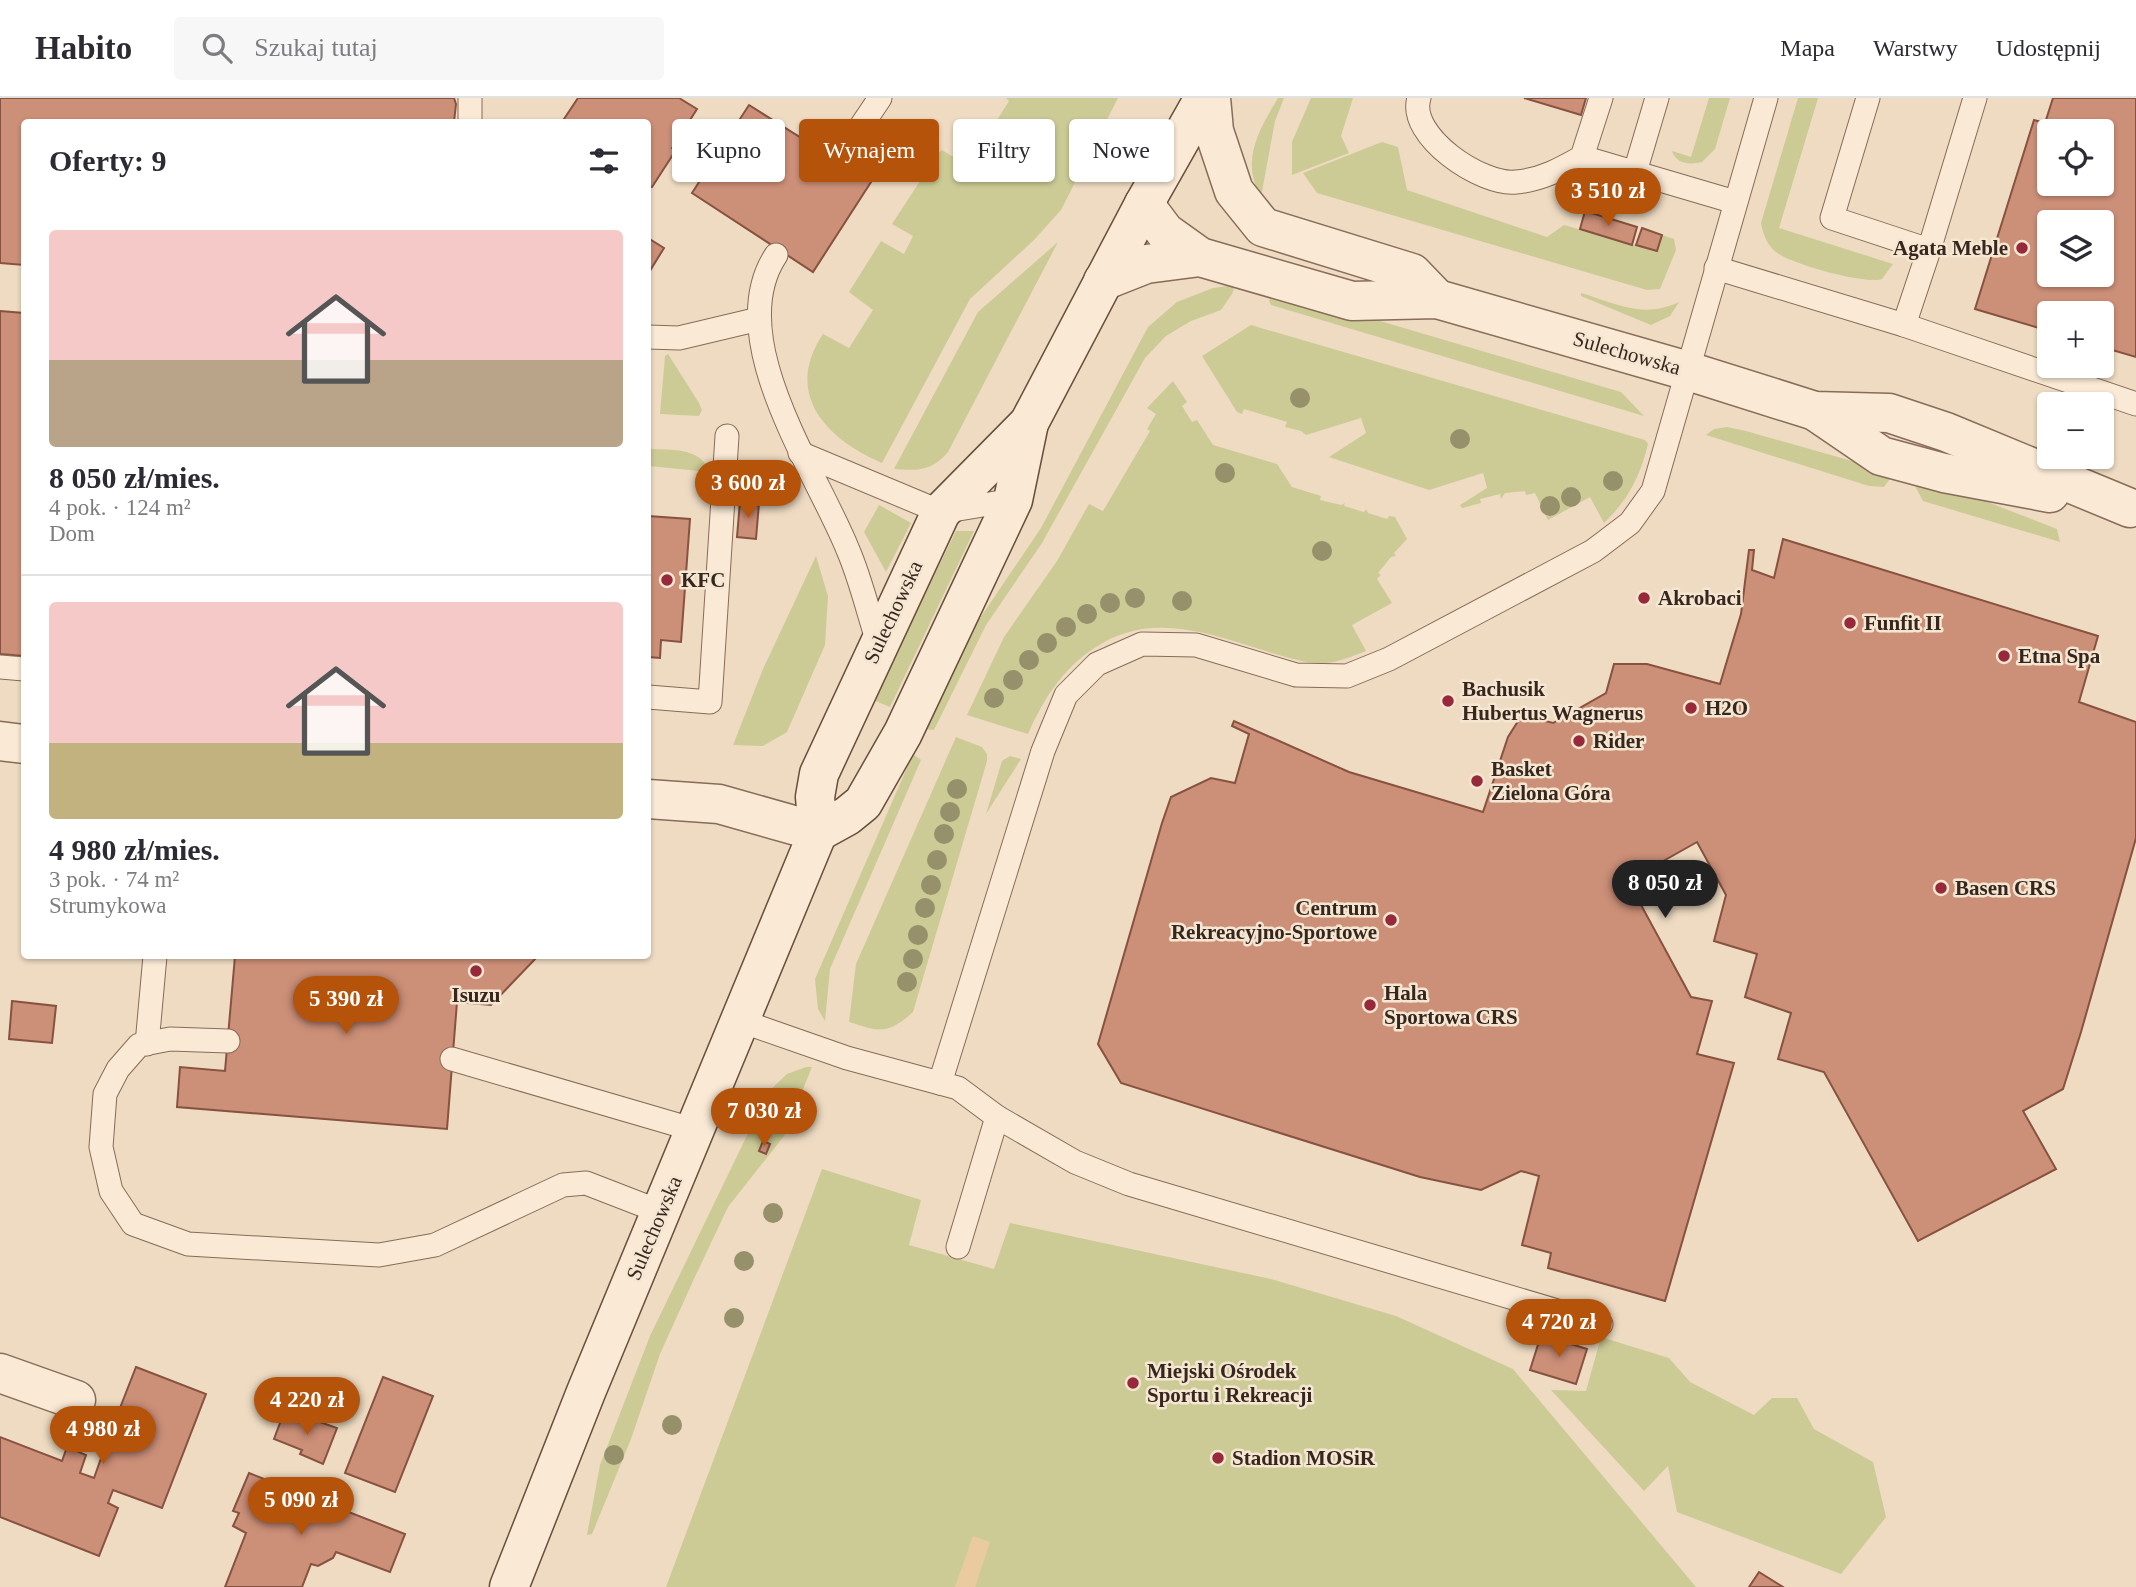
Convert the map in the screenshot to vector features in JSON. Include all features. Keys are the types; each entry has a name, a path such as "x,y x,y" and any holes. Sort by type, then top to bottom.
{"street":[{"name":"Sulechowska","path":"818,832 847,816 871,792 903,733 1013,500 1029,423 1144,204 1204,98"},
{"path":"1211,98 1214,131 1234,191 1263,227 1412,273 1437,299"},
{"name":"Sulechowska","path":"1144,204 1165,232 1199,257 1352,301 1437,299 1688,371 1815,411 1881,456 1944,473 2133,509"},
{"name":"Sulechowska","path":"1103,281 1146,264 1199,257"},
{"name":"Sulechowska","path":"509,1587 741,1021 780,916 818,832 815,797 819,775 878,642 941,512 1029,423"},
{"path":"0,741 21,744"},
{"path":"651,799 719,804 818,832"},
{"path":"0,1373 76,1400"}],"lane":[{"path":"470,98 470,119"},
{"path":"866,119 880,98"},
{"path":"1419,98 1416,107 1421,125 1455,160 1475,171 1514,183 1553,174 1582,157 1601,98"},
{"path":"1635,172 1657,98"},
{"path":"940,1083 1043,751 1066,695 1097,664 1142,644 1196,645 1296,675 1346,676 1390,659 1593,551 1629,523 1653,491 1766,98"},
{"path":"1868,98 1832,218 1929,250"},
{"path":"1903,325 1929,250 1975,98"},
{"path":"1582,157 1735,202"},
{"path":"776,255 761,285 759,318 777,402 849,550 878,642"},
{"path":"1716,268 1903,325 2136,404"},
{"path":"651,337 679,338 759,318"},
{"path":"651,697 710,702 727,436"},
{"path":"800,453 941,512 1013,500"},
{"path":"0,667 21,669"},
{"path":"148,1044 155,959"},
{"path":"741,1021 847,1058 958,1088 997,1117 1075,1162 1129,1184 1601,1324"},
{"path":"228,1041 170,1039 139,1045 118,1069 105,1094 101,1147 111,1191 133,1224 185,1243 379,1255 435,1245 564,1185 586,1183 661,1212"},
{"path":"452,1059 695,1130"},
{"path":"958,1247 997,1117"}],"shaded area":[{"path":"1006,98 1118,98 1107,119 1069,119 1069,182 1075,182 1061,210 1034,240 970,299 882,463 844,441 816,412 809,395 807,376 812,356 823,334 849,348 873,310 849,292 881,241 904,254 913,236 892,224 919,182 939,182 939,152 942,150 953,157 953,182 1055,182 1055,119 998,119 1009,101"},
{"path":"1278,98 1284,98 1275,121 1261,197 1252,170 1254,146"},
{"path":"1311,98 1353,98 1341,136 1349,153 1292,175 1292,142"},
{"path":"1709,98 1730,98 1715,149 1702,162 1680,161 1672,151 1691,157"},
{"path":"1798,98 1818,98 1779,228 1893,264 1882,279 1861,279 1796,262 1776,252 1766,239 1761,223"},
{"path":"1382,142 1398,147 1407,190 1547,237 1564,225 1656,251 1662,235 1674,239 1676,250 1660,289 1647,290 1317,193 1303,173"},
{"path":"1058,242 948,452 936,463 924,468 894,469 978,312"},
{"path":"1235,285 1221,310 1191,321 1166,336 1145,358 1042,543 986,625 934,730 925,729 972,630 1041,528 1148,327 1177,302 1213,288"},
{"path":"1275,290 1621,392 1644,416 1271,305 1269,301"},
{"path":"1581,293 1642,310 1666,307 1679,302 1670,316 1651,325 1581,296"},
{"path":"1251,325 1645,440 1648,444 1641,467 1626,497 1604,523 1590,497 1548,520 1535,493 1526,495 1525,491 1505,493 1501,499 1500,494 1480,499 1481,503 1462,508 1460,505 1487,488 1483,473 1429,490 1329,457 1366,433 1361,418 1306,435 1285,427 1287,422 1244,409 1242,414 1237,412 1202,356"},
{"path":"668,354 699,403 702,410 699,416 660,414 665,356"},
{"path":"1173,381 1187,402 1182,406 1192,422 1197,420 1213,445 1277,464 1292,487 1321,496 1320,500 1341,505 1345,503 1344,506 1364,512 1366,509 1368,513 1387,519 1389,516 1395,517 1407,539 1394,553 1396,556 1391,557 1378,573 1381,575 1377,579 1392,603 1352,625 1366,651 1335,661 1312,663 1208,634 1165,628 1143,629 1122,634 1101,644 1077,662 1049,694 1028,734 967,715 1004,637 1057,561 1089,504 1103,511 1150,431 1147,429 1156,414 1147,408"},
{"path":"1727,427 1894,473 1884,487 1869,486 1706,435 1714,429"},
{"path":"651,449 682,451 699,457 710,472 712,484 699,484 699,471 651,466"},
{"path":"1918,475 2057,529 2060,542 1923,501 1916,488"},
{"path":"879,505 911,523 886,572 864,532"},
{"path":"956,531 974,531 890,707 873,700"},
{"path":"816,556 828,596 825,645 787,732 763,746 733,745 763,669"},
{"path":"956,737 982,747 987,754 987,761 913,1012 896,1025 883,1029 849,1022 856,964"},
{"path":"913,754 921,760 830,969 825,1021 818,1009 815,979"},
{"path":"1010,756 1021,759 986,814 1002,761"},
{"path":"812,1067 784,1136 728,1207 693,1281 660,1354 631,1439 592,1534 587,1535 600,1465 650,1336 768,1092 787,1074"},
{"name":"Miejski Ośrodek Sportu i Rekreacji","path":"822,1169 921,1200 909,1245 994,1269 1010,1223 1271,1279 1396,1316 1513,1369 1696,1587 666,1587"},
{"path":"1601,1337 1669,1358 1690,1382 1754,1415 1772,1398 1797,1398 1814,1429 1873,1462 1886,1517 1841,1574 1677,1512 1668,1466 1644,1491 1551,1390 1586,1391"}],"sand":[{"path":"973,1536 990,1542 975,1587 955,1587"}],"building":[{"path":"0,98 454,98 454,119 21,119 21,265 0,263"},
{"path":"578,98 679,98 697,109 691,119 672,119 672,156 652,187 651,119 564,119"},
{"path":"1524,98 1586,98 1581,115"},
{"name":"Agata Meble","path":"2053,98 2136,98 2136,357 2114,351 2114,301 2037,301 2037,327 1975,309 2034,120 2037,121 2037,196 2114,196 2114,119 2046,119"},
{"path":"749,105 771,119 740,119"},
{"path":"785,128 799,137 799,182 871,182 813,272 692,193 699,182 785,182"},
{"path":"1585,211 1637,227 1632,245 1580,229"},
{"path":"1642,228 1662,235 1657,251 1636,245"},
{"path":"651,240 664,248 651,269"},
{"path":"0,311 21,313 21,656 0,654"},
{"path":"740,501 759,503 756,539 737,537"},
{"name":"KFC","path":"651,516 690,519 681,642 661,640 660,658 651,657"},
{"name":"Centrum Rekreacyjno-Sportowe","path":"1783,539 2098,636 2079,702 2136,722 2136,838 2081,1032 2063,1089 2023,1111 2056,1169 1918,1241 1824,1072 1778,1059 1791,1013 1745,997 1757,954 1714,941 1726,895 1697,842 1628,881 1691,997 1712,1001 1697,1054 1734,1063 1665,1301 1548,1268 1551,1253 1522,1245 1539,1176 1521,1171 1481,1190 1420,1177 1121,1083 1098,1044 1162,823 1171,797 1211,778 1235,783 1249,734 1232,726 1234,721 1349,772 1483,812 1508,737 1522,715 1553,723 1606,693 1614,664 1647,664 1720,684 1741,614 1749,550 1754,550 1752,570 1774,578"},
{"path":"235,959 535,959 491,1005 457,1002 447,1129 177,1107 180,1067 225,1071"},
{"path":"12,1001 56,1006 52,1043 9,1039"},
{"path":"763,1141 770,1144 766,1154 759,1151"},
{"path":"1541,1335 1587,1349 1576,1384 1530,1370"},
{"path":"136,1367 206,1394 162,1508 113,1490 108,1503 118,1508 99,1556 0,1517 0,1437 62,1461 67,1447 86,1455 80,1473 94,1478 110,1433 97,1428 105,1408 118,1413"},
{"path":"383,1377 433,1396 395,1492 345,1473"},
{"path":"283,1415 311,1426 314,1420 337,1428 323,1464 300,1454 302,1450 274,1439"},
{"path":"249,1473 405,1534 390,1572 336,1552 333,1558 318,1566 311,1564 302,1587 225,1587 246,1533 233,1526 239,1513 233,1511"},
{"path":"1759,1572 1783,1587 1749,1587"}],"place":[{"name":"Agata Meble","path":"2022,248"},
{"name":"KFC","path":"667,580"},
{"name":"Akrobaci","path":"1644,598"},
{"name":"Funfit II","path":"1850,623"},
{"name":"Etna Spa","path":"2004,656"},
{"name":"Bachusik Hubertus Wagnerus","path":"1448,701"},
{"name":"H2O","path":"1691,708"},
{"name":"Rider","path":"1579,741"},
{"name":"Basket Zielona Góra","path":"1477,781"},
{"name":"Basen CRS","path":"1941,888"},
{"name":"Centrum Rekreacyjno-Sportowe","path":"1391,920"},
{"name":"Isuzu","path":"476,971"},
{"name":"Hala Sportowa CRS","path":"1370,1005"},
{"name":"Miejski Ośrodek Sportu i Rekreacji","path":"1133,1383"},
{"name":"Stadion MOSiR","path":"1218,1458"}]}
